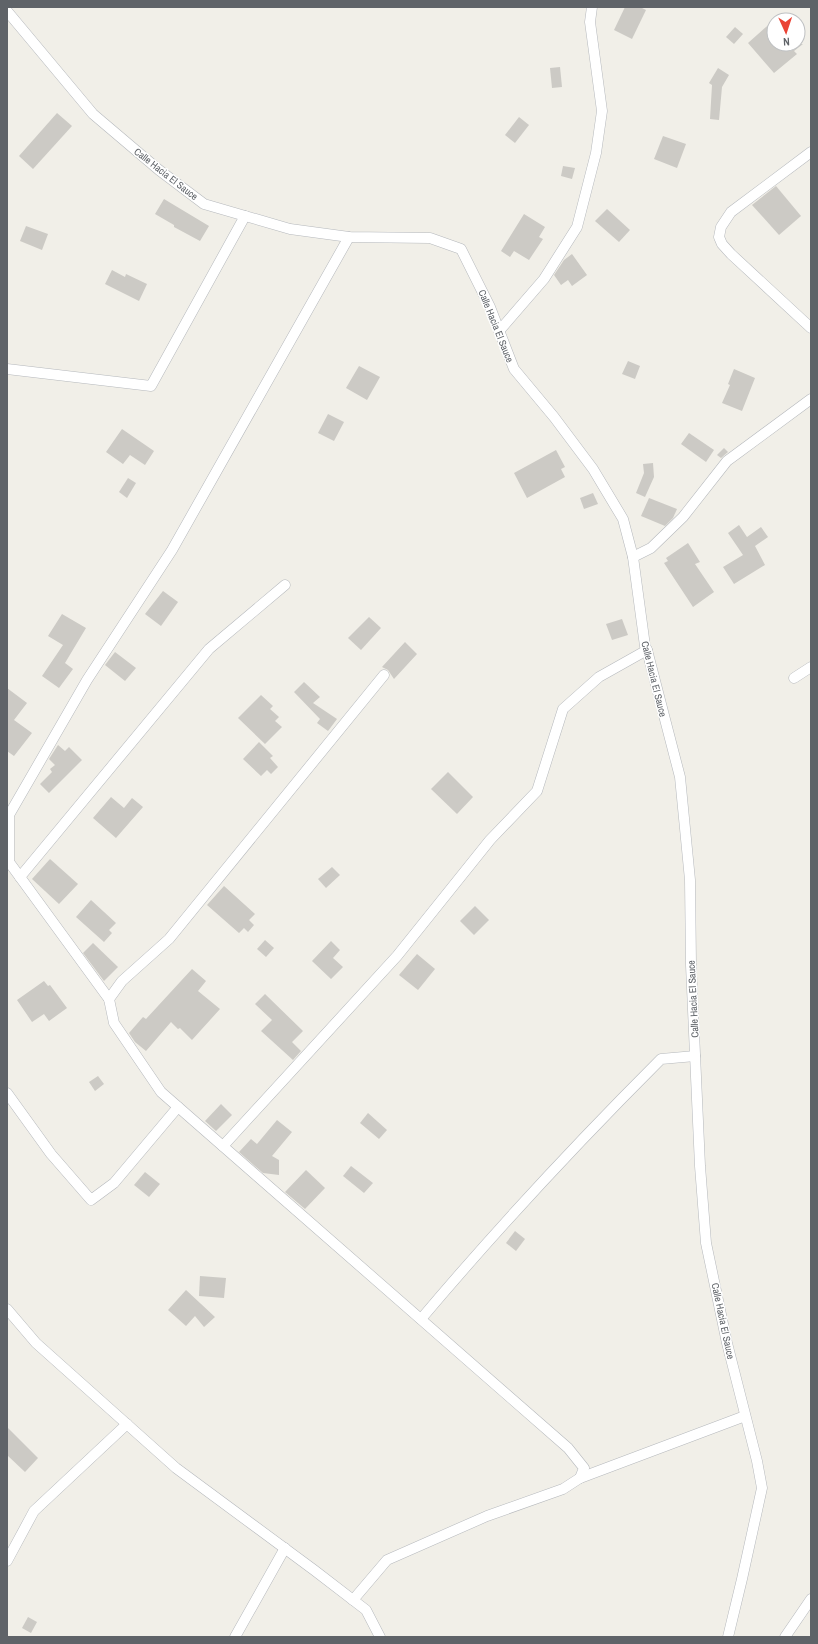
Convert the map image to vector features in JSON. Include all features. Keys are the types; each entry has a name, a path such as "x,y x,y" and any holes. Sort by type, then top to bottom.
{"street":[{"path":"499,331 544,279 577,227 596,153 602,111 590,22 592,7"},
{"name":"Calle Hacia El Sauce","path":"7,11 93,114 159,170 204,204 290,229 349,237 430,238 461,249 490,307 514,369 554,417 597,475 623,519 633,556 645,646 680,778 690,880 691,965 695,1056 700,1166 706,1242 727,1343 757,1461 762,1488 728,1637"},
{"path":"811,152 731,212 721,227 719,237 722,244 731,254 811,328"},
{"path":"7,369 151,386 245,216"},
{"path":"349,237 172,550 87,680 9,815 9,862 109,999 114,1023 161,1092 568,1448 584,1468 580,1478"},
{"path":"633,556 651,548 683,517 727,461 811,399"},
{"path":"20,877 209,649 285,585"},
{"path":"223,1146 397,956 490,840 537,791 563,709 599,677 647,650"},
{"path":"794,678 811,667"},
{"path":"109,999 122,982 168,939 384,675"},
{"path":"421,1319 463,1269 593,1127 661,1059 695,1056"},
{"path":"7,1093 50,1154 91,1200 114,1183 178,1107"},
{"path":"7,1309 36,1343 176,1468 366,1610 380,1637"},
{"path":"353,1600 388,1560 487,1516 563,1489 580,1478 745,1416"},
{"path":"7,1561 34,1511 127,1424"},
{"path":"235,1637 285,1548"},
{"path":"785,1637 811,1599"}],"building":[{"path":"625,7 640,7 646,10 632,39 614,30"},
{"path":"735,27 743,34 734,44 726,37"},
{"path":"766,27 766,52 795,52 797,54 774,73 748,43"},
{"path":"560,67 562,87 552,88 550,68"},
{"path":"718,68 729,75 722,87 719,120 710,119 712,85 709,83"},
{"path":"57,113 72,126 33,169 19,156"},
{"path":"519,117 529,125 515,143 505,135"},
{"path":"663,136 686,144 677,168 654,159"},
{"path":"563,166 575,168 572,179 561,176"},
{"path":"776,186 801,216 779,235 752,205"},
{"path":"164,199 209,226 200,241 174,227 174,225 155,214"},
{"path":"607,209 630,230 619,242 595,221"},
{"path":"524,214 545,227 539,237 543,239 529,260 514,251 510,257 501,251"},
{"path":"26,226 48,234 42,250 20,241"},
{"path":"572,254 587,275 572,286 568,280 561,285 554,275 564,260"},
{"path":"112,270 125,277 126,274 147,284 139,301 105,284"},
{"path":"628,361 640,366 635,379 622,374"},
{"path":"359,366 380,377 367,400 346,388"},
{"path":"734,369 755,378 742,411 722,403 730,385 728,384"},
{"path":"328,414 344,422 334,441 318,433"},
{"path":"122,429 154,451 145,465 130,455 123,464 106,452"},
{"path":"689,433 714,450 706,462 681,444"},
{"path":"724,448 728,452 721,458 717,455"},
{"path":"556,450 565,467 561,469 565,477 527,498 514,473"},
{"path":"653,463 654,477 645,497 636,493 644,473 643,464"},
{"path":"128,478 136,483 127,498 119,492"},
{"path":"593,493 598,504 584,509 580,498"},
{"path":"649,498 677,509 673,518 665,526 641,516"},
{"path":"739,525 747,537 761,527 768,537 755,546 765,565 734,584 723,567 743,555 728,533"},
{"path":"688,543 700,562 695,564 714,592 693,607 664,563 668,561 666,558"},
{"path":"163,591 178,602 161,626 145,614"},
{"path":"62,614 86,628 65,663 73,669 59,688 42,676 63,645 48,636"},
{"path":"369,617 381,628 361,650 348,638"},
{"path":"622,619 628,635 612,640 606,624"},
{"path":"405,642 417,654 394,679 388,670 382,667"},
{"path":"115,652 136,668 125,681 105,665"},
{"path":"304,682 320,697 313,703 337,719 328,731 317,723 320,719 294,692"},
{"path":"7,688 27,703 14,720 32,733 14,756 7,751"},
{"path":"261,695 273,706 270,709 279,717 275,721 282,727 265,744 238,718"},
{"path":"259,742 273,756 270,758 278,767 271,774 267,770 261,776 243,759"},
{"path":"58,745 65,751 69,747 82,760 49,793 40,784 52,772 50,769 55,765 49,759"},
{"path":"448,772 473,797 457,814 431,789"},
{"path":"111,797 124,808 132,798 143,807 116,838 93,818"},
{"path":"50,859 78,884 59,904 32,879"},
{"path":"332,867 340,875 326,888 318,879"},
{"path":"224,886 255,914 249,920 254,925 248,932 244,928 239,933 207,905"},
{"path":"91,900 116,923 109,930 112,933 104,942 76,917"},
{"path":"475,906 489,920 474,935 460,921"},
{"path":"265,940 274,948 266,957 257,949"},
{"path":"331,941 340,950 333,958 343,967 331,979 312,961"},
{"path":"93,943 118,967 104,981 83,953"},
{"path":"417,954 435,969 418,990 399,975"},
{"path":"192,969 206,981 198,991 220,1009 192,1040 180,1028 178,1029 171,1022 146,1051 135,1042 129,1033 143,1017 146,1019"},
{"path":"44,981 48,986 50,985 67,1008 49,1021 44,1014 32,1022 17,1000"},
{"path":"265,994 303,1031 292,1042 301,1051 293,1060 261,1031 272,1020 255,1004"},
{"path":"98,1076 104,1084 95,1091 89,1082"},
{"path":"221,1104 232,1115 216,1131 205,1121"},
{"path":"368,1113 387,1130 379,1139 360,1123"},
{"path":"277,1120 292,1132 272,1156 279,1160 279,1175 263,1173 239,1152 251,1139 257,1144"},
{"path":"351,1166 373,1183 364,1193 343,1176"},
{"path":"306,1170 325,1188 305,1209 285,1192"},
{"path":"145,1172 160,1184 149,1197 134,1185"},
{"path":"515,1231 525,1239 516,1251 506,1243"},
{"path":"200,1276 226,1278 224,1298 199,1296"},
{"path":"186,1290 215,1317 204,1327 195,1316 186,1326 168,1310"},
{"path":"7,1427 38,1458 25,1472 7,1455"},
{"path":"28,1617 37,1622 31,1633 22,1628"}]}
